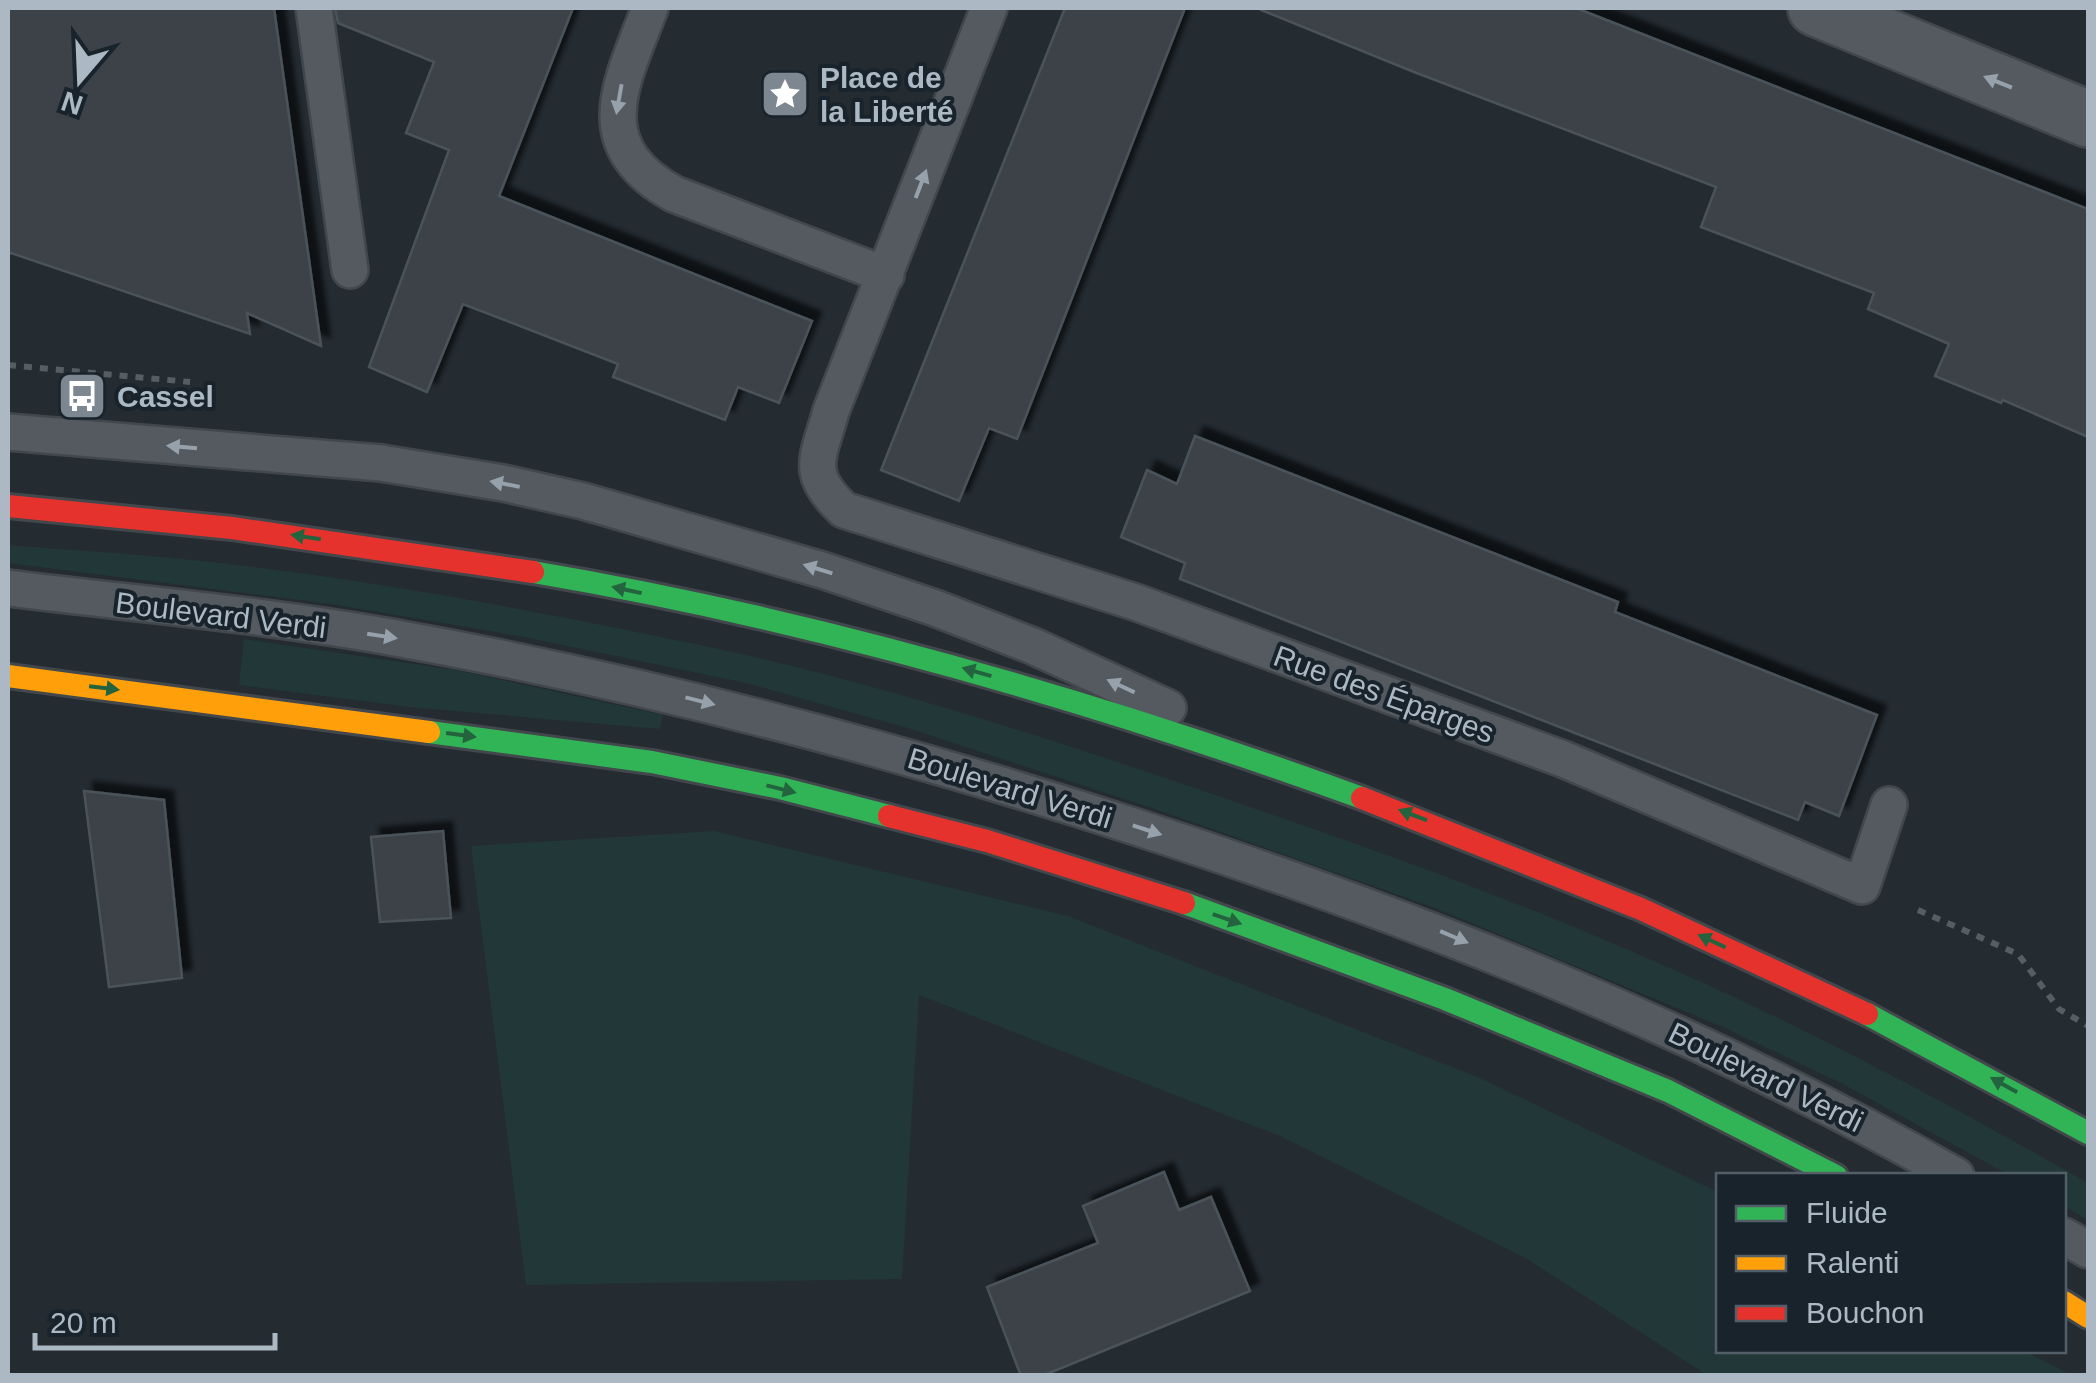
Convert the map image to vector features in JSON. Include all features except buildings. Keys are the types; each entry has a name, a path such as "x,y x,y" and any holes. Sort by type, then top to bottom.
{"street":[{"path":"1816,8 2088,118"},
{"path":"8,506 182,520 548,574 896,649 1001,678 1336,787 1578,881 1852,1005 2088,1134"},
{"name":"Boulevard Verdi","path":"8,676 679,767 780,788 988,841 1172,899 1445,998 1650,1083 1830,1173"},
{"path":"2066,1303 2088,1317"}],"lane":[{"path":"314,8 350,270"},
{"path":"650,8 617,104 620,134 634,165 674,194 886,276 990,8"},
{"name":"Rue des Éparges","path":"886,276 831,412 816,466 822,490 844,510 1136,602 1563,759 1862,886"},
{"path":"8,432 380,463 503,483 618,510 822,570 982,625 1336,787"},
{"name":"Boulevard Verdi","path":"8,588 388,636 667,693 980,777 1219,853 1432,928 1727,1056 1862,1122 1951,1173"},
{"path":"1862,886 1890,806"},
{"path":"2066,1237 2088,1250"}],"path":[{"path":"1862,886 2018,954 2059,1009 2088,1026"}],"green space":[{"path":"8,545 249,566 445,596 705,646 829,675 1072,747 1465,884 1744,1002 1918,1089 2088,1183 2088,1220 2066,1207 2066,1173 2005,1173 1841,1083 1723,1027 1435,908 1161,811 911,729 746,683 524,637 332,604 8,563"},
{"path":"244,639 456,670 663,715 660,729 409,707 239,685"},
{"path":"714,831 1068,916 1480,1078 1716,1191 1716,1353 2029,1353 2071,1375 1707,1375 1527,1259 1280,1136 919,995 902,1279 526,1285 471,846"}],"traffic: fast":[{"path":"533,572 744,614 953,666 1158,728 1362,798"},
{"path":"429,732 652,762 780,788 889,816"},
{"path":"1184,903 1445,999 1668,1091 1830,1173"},
{"path":"1867,1014 2088,1133"}],"traffic: slow":[{"path":"8,676 429,732"},
{"path":"2066,1303 2088,1317"}],"traffic: jam":[{"path":"8,506 232,528 533,572"},
{"path":"1362,798 1641,909 1867,1014"},
{"path":"889,816 987,841 1184,903"}],"place":[{"name":"Place de la Liberté","path":"785,94"},
{"name":"Cassel","path":"82,396"}]}
